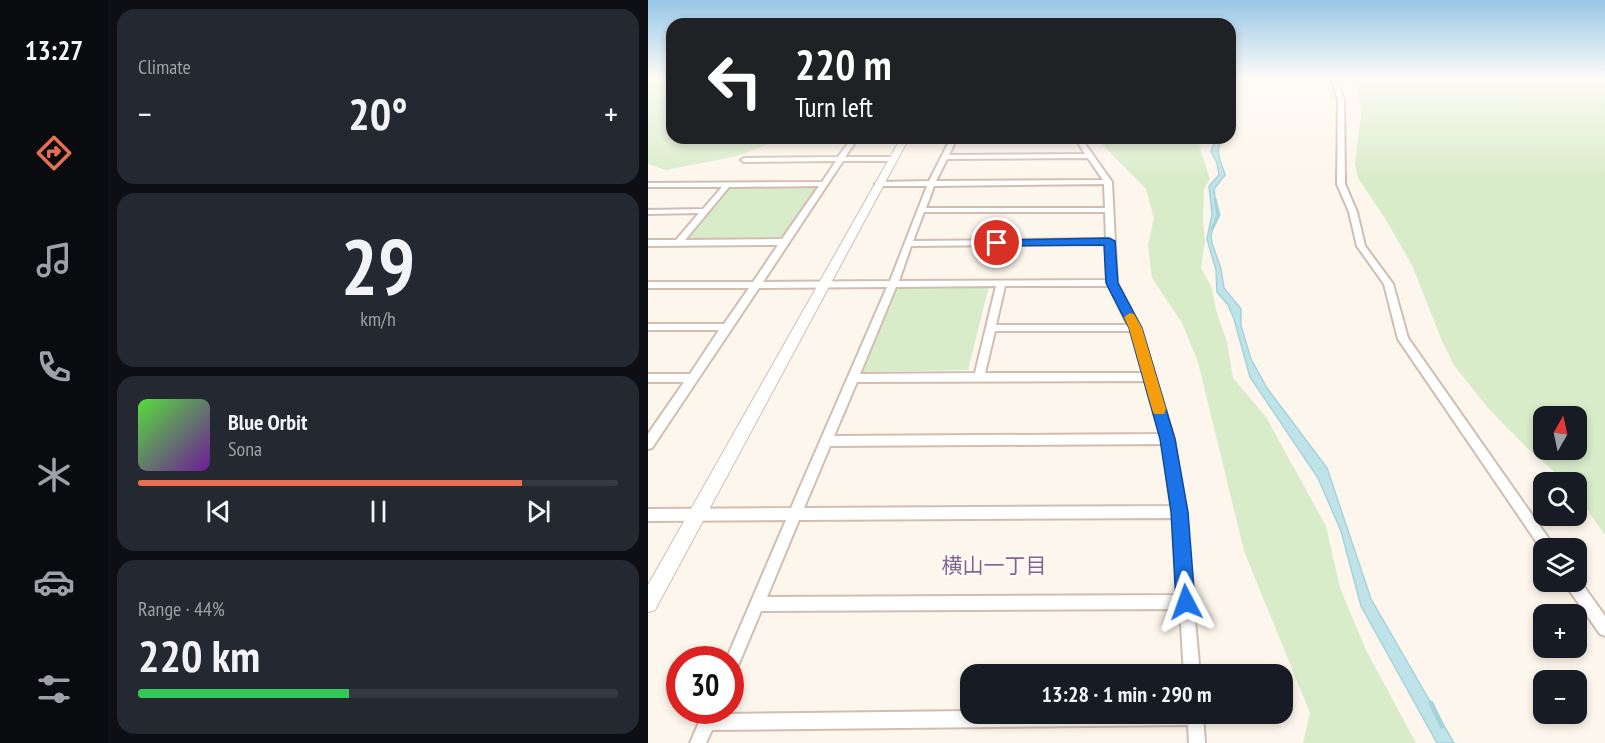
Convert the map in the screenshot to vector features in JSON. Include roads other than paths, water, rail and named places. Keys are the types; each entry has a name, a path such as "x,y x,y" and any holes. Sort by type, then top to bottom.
{"street":[{"path":"1341,112 1341,184 1353,212 1361,246 1388,284 1403,339 1541,538"},
{"path":"649,440 851,144"},
{"path":"648,603 902,144"},
{"path":"740,646 921,210 951,144"},
{"path":"1082,144 1108,182 1112,283 1136,328 1168,439 1179,512 1191,664"},
{"path":"945,156 1091,156"},
{"path":"744,160 893,159"},
{"path":"879,184 1108,182"},
{"path":"648,185 824,184"},
{"path":"678,243 727,185"},
{"path":"921,210 1109,210"},
{"path":"648,212 705,211"},
{"path":"908,244 1109,241"},
{"path":"648,243 785,242"},
{"path":"979,377 1001,283"},
{"path":"648,285 1112,283"},
{"path":"648,327 727,327"},
{"path":"992,328 1136,328"},
{"path":"852,378 1149,377"},
{"path":"648,378 693,378"},
{"path":"826,441 1168,439"},
{"path":"648,514 1179,512"},
{"path":"1579,592 1605,629"},
{"path":"758,604 1186,602"},
{"path":"744,716 960,715"},
{"path":"698,743 706,724"},
{"path":"1196,724 1197,743"}],"water":[{"path":"1213,144 1220,144 1218,152 1225,175 1214,189 1217,214 1211,235 1212,243 1221,269 1224,288 1241,309 1241,326 1251,359 1267,388 1327,468 1371,599 1454,743 1437,743 1361,606 1341,531 1318,478 1250,377 1234,319 1228,305 1217,292 1216,270 1207,239 1212,214 1209,186 1219,175 1217,163 1211,152"}],"waterway":[{"path":"1212,229 1219,215 1215,199"},
{"path":"1431,703 1442,726"}],"district":[{"name":"横山一丁目","path":"994,566"}]}
